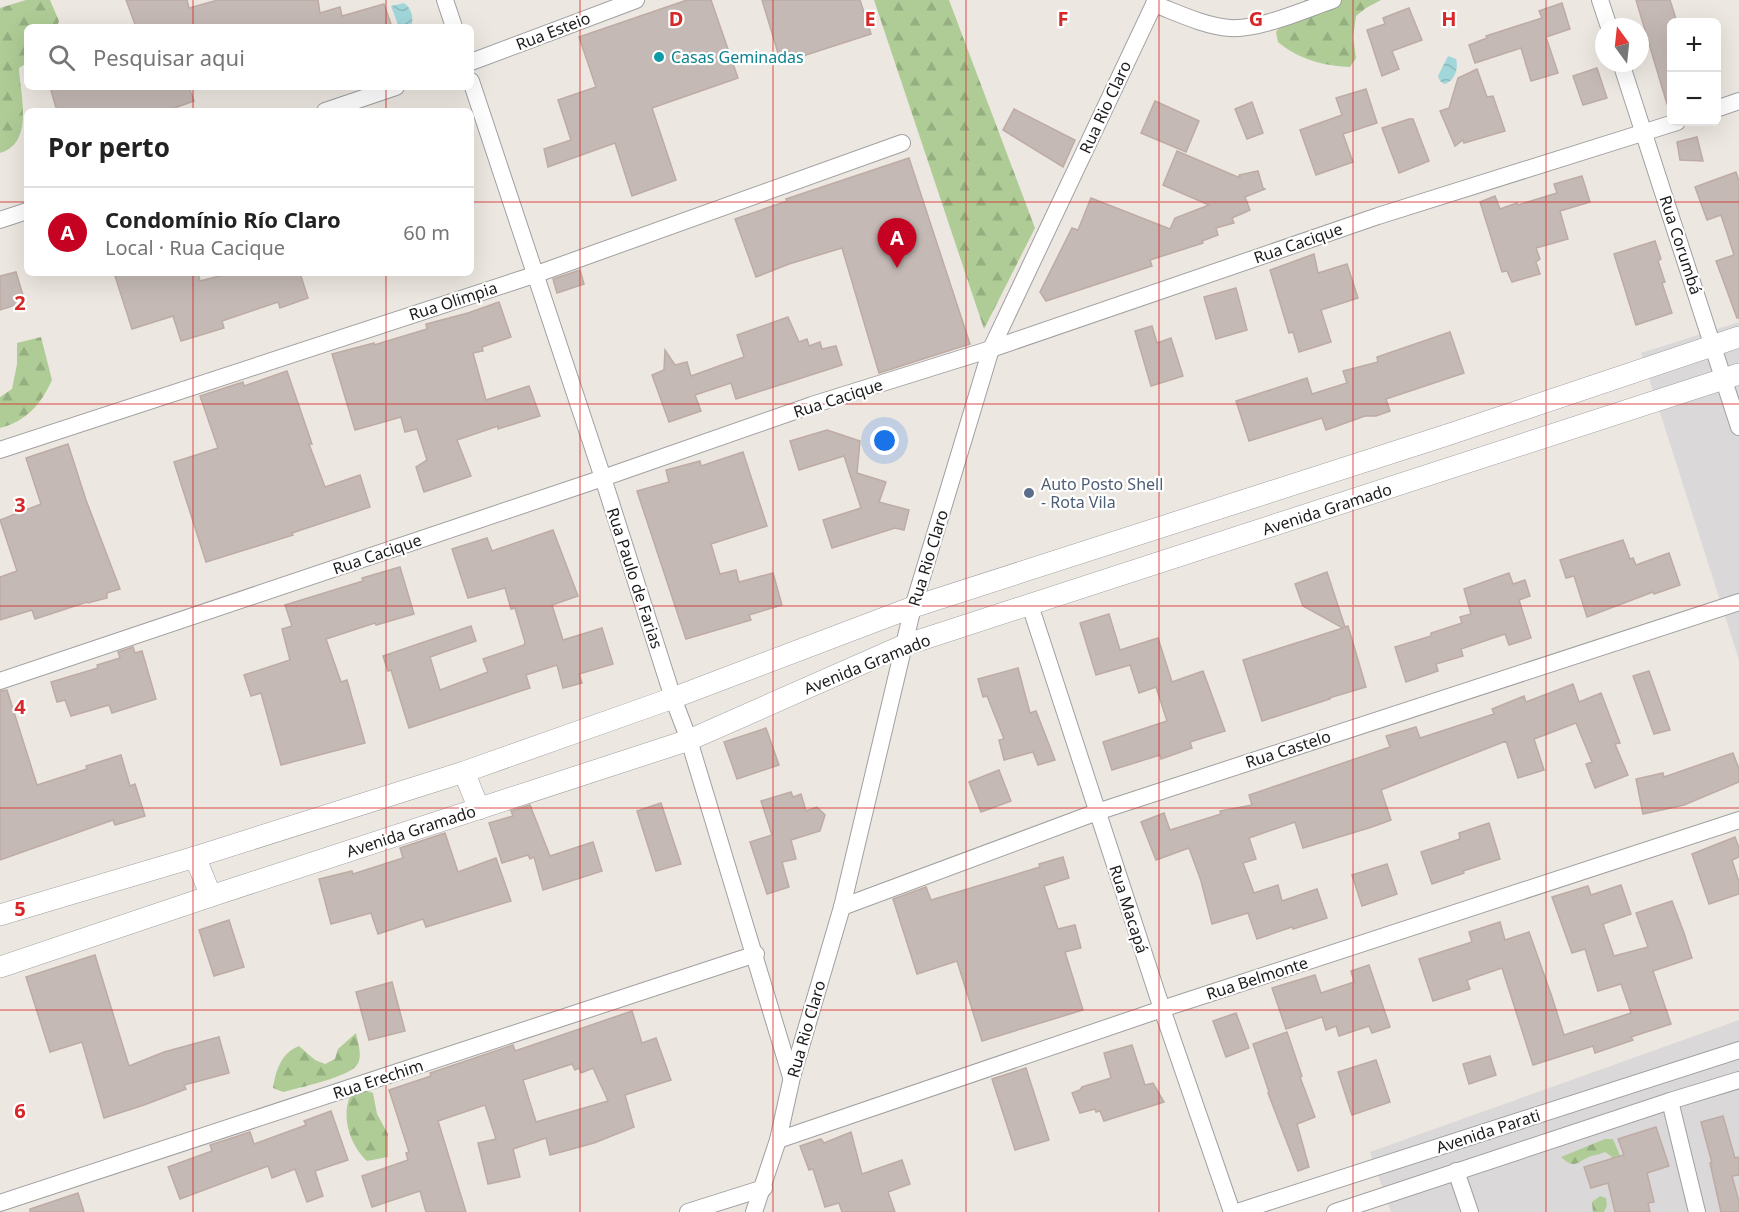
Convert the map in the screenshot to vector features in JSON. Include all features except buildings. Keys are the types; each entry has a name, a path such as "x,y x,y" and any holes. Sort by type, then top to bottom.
{"street":[{"path":"445,0 453,24"},
{"name":"Rua Esteio","path":"474,61 636,0"},
{"path":"1155,2 1216,26 1232,28 1277,19 1333,0"},
{"path":"1600,0 1606,18"},
{"name":"Rua Rio Claro","path":"754,1212 764,1188 778,1140 792,1077 842,907 902,646 991,349 1155,2"},
{"name":"Rua Corumbá","path":"1625,72 1713,345 1731,376 1739,427"},
{"path":"333,108 387,90"},
{"name":"Rua Paulo de Farias","path":"474,90 603,478 673,698 689,740 792,1077"},
{"path":"1721,107 1739,101"},
{"name":"Rua Cacique","path":"0,681 603,478 812,405 991,349 1378,216 1667,125"},
{"name":"Rua Olimpia","path":"0,450 534,275 902,142"},
{"path":"0,220 24,212"},
{"name":"Avenida Gramado","path":"0,915 195,857 464,772 673,698 913,607 1450,434 1739,337"},
{"name":"Avenida Gramado","path":"0,967 689,740 902,646 1731,376"},
{"name":"Rua Castelo","path":"842,907 1097,812 1739,602"},
{"name":"Rua Macapá","path":"1030,605 1162,1009 1232,1212"},
{"path":"464,772 479,808"},
{"name":"Rua Belmonte","path":"778,1140 1162,1009 1739,820"},
{"path":"195,857 211,896"},
{"name":"Rua Erechim","path":"0,1203 756,954"},
{"name":"Avenida Parati","path":"1237,1212 1739,1050"},
{"name":"Avenida Parati","path":"1335,1212 1739,1080"},
{"path":"1670,1101 1697,1212"},
{"path":"1456,1171 1470,1212"},
{"path":"688,1212 764,1188"}],"shaded area":[{"path":"1739,322 1739,660 1641,353"},
{"path":"1739,1020 1739,1212 1391,1212 1370,1152"}],"green space":[{"path":"26,0 50,0 59,21 58,24 24,24 24,65 19,68 23,104 22,129 11,148 0,153 0,8"},
{"path":"874,0 949,0 1035,228 984,329"},
{"path":"1305,0 1381,0 1356,16 1353,37 1356,58 1350,67 1312,60 1294,53 1278,42 1276,32"},
{"path":"41,337 52,380 43,397 32,410 18,421 0,428 0,397 12,389 17,364 17,343"},
{"path":"356,1033 360,1058 352,1069 323,1082 283,1092 273,1088 280,1063 293,1049 299,1046 315,1060 325,1064 335,1059 338,1049"},
{"path":"362,1089 373,1093 377,1114 388,1134 388,1157 367,1161 351,1137 347,1119 348,1101 352,1092"},
{"path":"1605,1139 1613,1139 1621,1158 1613,1162 1611,1156 1605,1152 1573,1164 1561,1157"},
{"path":"1600,1196 1606,1198 1607,1205 1604,1212 1593,1212 1592,1202"}],"water":[{"path":"404,3 412,14 412,24 398,24 391,6"},
{"path":"1448,56 1456,59 1457,67 1453,78 1444,84 1438,76"}],"place":[{"name":"Casas Geminadas","path":"659,57"},
{"name":"Condomínio Río Claro","path":"897,268"},
{"name":"Auto Posto Shell - Rota Vila","path":"1029,493"}]}
